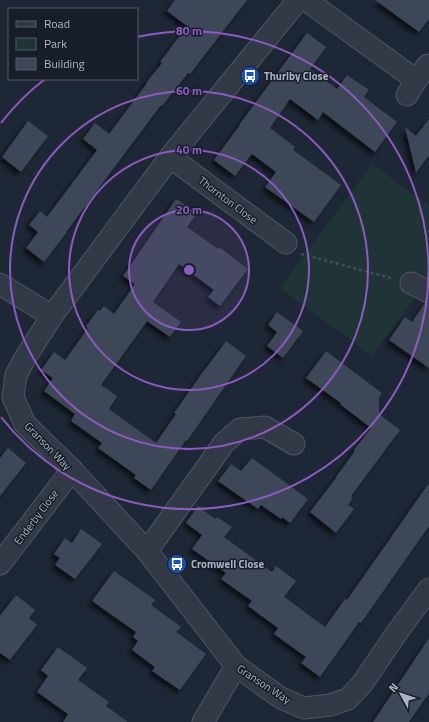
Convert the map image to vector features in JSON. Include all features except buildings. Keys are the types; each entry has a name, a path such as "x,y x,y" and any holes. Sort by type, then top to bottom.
{"street":[{"name":"Granson Way","path":"298,0 170,157 52,316 16,375 14,397 25,424 72,470 147,551 236,666 281,698 304,708 330,705 348,699 362,684 429,589"},
{"path":"306,0 417,80"},
{"name":"Thornton Close","path":"170,157 286,243"},
{"path":"0,284 52,316"},
{"path":"147,551 224,444 240,429 265,427 294,444"},
{"name":"Enderby Close","path":"0,564 72,470"},
{"path":"203,722 236,666"}],"path":[{"path":"286,243 290,251 420,288"}],"green space":[{"path":"372,164 429,206 429,279 372,356 280,288"}],"place":[{"name":"Thurlby Close","path":"250,76"},
{"name":"Cromwell Close","path":"177,564"}]}
